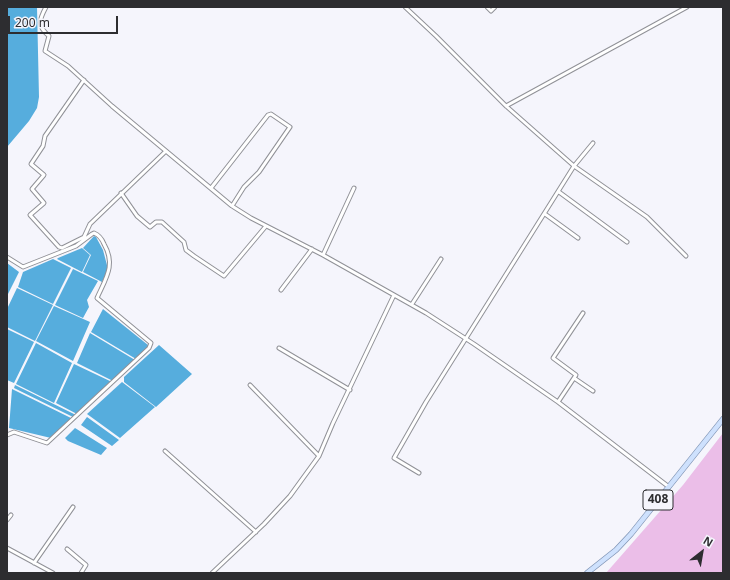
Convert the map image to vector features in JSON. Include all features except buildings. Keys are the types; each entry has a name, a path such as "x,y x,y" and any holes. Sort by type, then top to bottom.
{"main road":[{"name":"408","path":"587,573 616,550 631,534 723,420"}],"street":[{"path":"46,7 40,19 42,30 49,36 45,51 68,66 232,206 266,226 324,255 412,304 467,339 558,402 669,487"},
{"path":"405,7 506,106 574,166 647,217 686,256"},
{"path":"487,7 491,11 495,7"},
{"path":"506,106 687,7"},
{"path":"84,80 45,136 43,146 30,164 44,175 32,189 44,203 30,215 59,247 62,248 84,237 90,224 166,151"},
{"path":"211,188 268,115 271,114 290,127 260,172 244,187 232,206"},
{"path":"419,473 394,458 426,402 467,339 574,166 593,143"},
{"path":"324,255 354,188"},
{"path":"559,192 627,242"},
{"path":"121,193 137,216 150,227 156,222 162,222 184,242 186,250 224,276 266,226"},
{"path":"545,214 578,238"},
{"path":"7,257 22,267 76,246 94,233 98,235 106,248 110,261 110,269 97,298 151,343 149,348 47,443 14,432 7,435"},
{"path":"281,290 312,249"},
{"path":"412,304 441,259"},
{"path":"212,573 256,532 290,496 319,456 333,423 394,295"},
{"path":"558,402 576,375 554,358 583,313"},
{"path":"279,348 350,390"},
{"path":"574,378 593,391"},
{"path":"250,386 319,456"},
{"path":"166,451 256,532"},
{"path":"34,563 73,507"},
{"path":"7,520 11,515"},
{"path":"7,548 52,573"},
{"path":"67,549 86,565 81,573"}],"shaded area":[{"path":"723,433 723,573 606,573 683,485"}],"water":[{"path":"7,7 37,7 39,97 37,108 29,121 7,147"},
{"path":"94,236 103,250 108,269 102,282 83,272 91,255 83,248"},
{"path":"82,248 90,255 82,272 57,259 58,258"},
{"path":"53,259 71,268 53,304 18,287 23,272"},
{"path":"7,263 19,272 7,296"},
{"path":"73,269 98,281 87,300 89,307 83,318 55,305"},
{"path":"17,288 53,305 35,341 7,327 7,309"},
{"path":"54,306 90,322 73,361 36,341"},
{"path":"103,309 148,345 148,347 136,359 91,332"},
{"path":"7,329 34,342 14,383 7,380"},
{"path":"90,333 135,360 113,381 77,363"},
{"path":"36,343 72,363 54,403 16,384"},
{"path":"159,345 192,374 156,407 124,382 124,377"},
{"path":"74,364 112,382 77,414 56,403"},
{"path":"122,382 155,407 120,438 87,414"},
{"path":"15,385 76,415 73,417 14,388"},
{"path":"12,389 73,419 51,438 9,428"},
{"path":"87,417 119,440 112,446 81,425"},
{"path":"75,428 107,448 101,455 68,441 65,438"}]}
